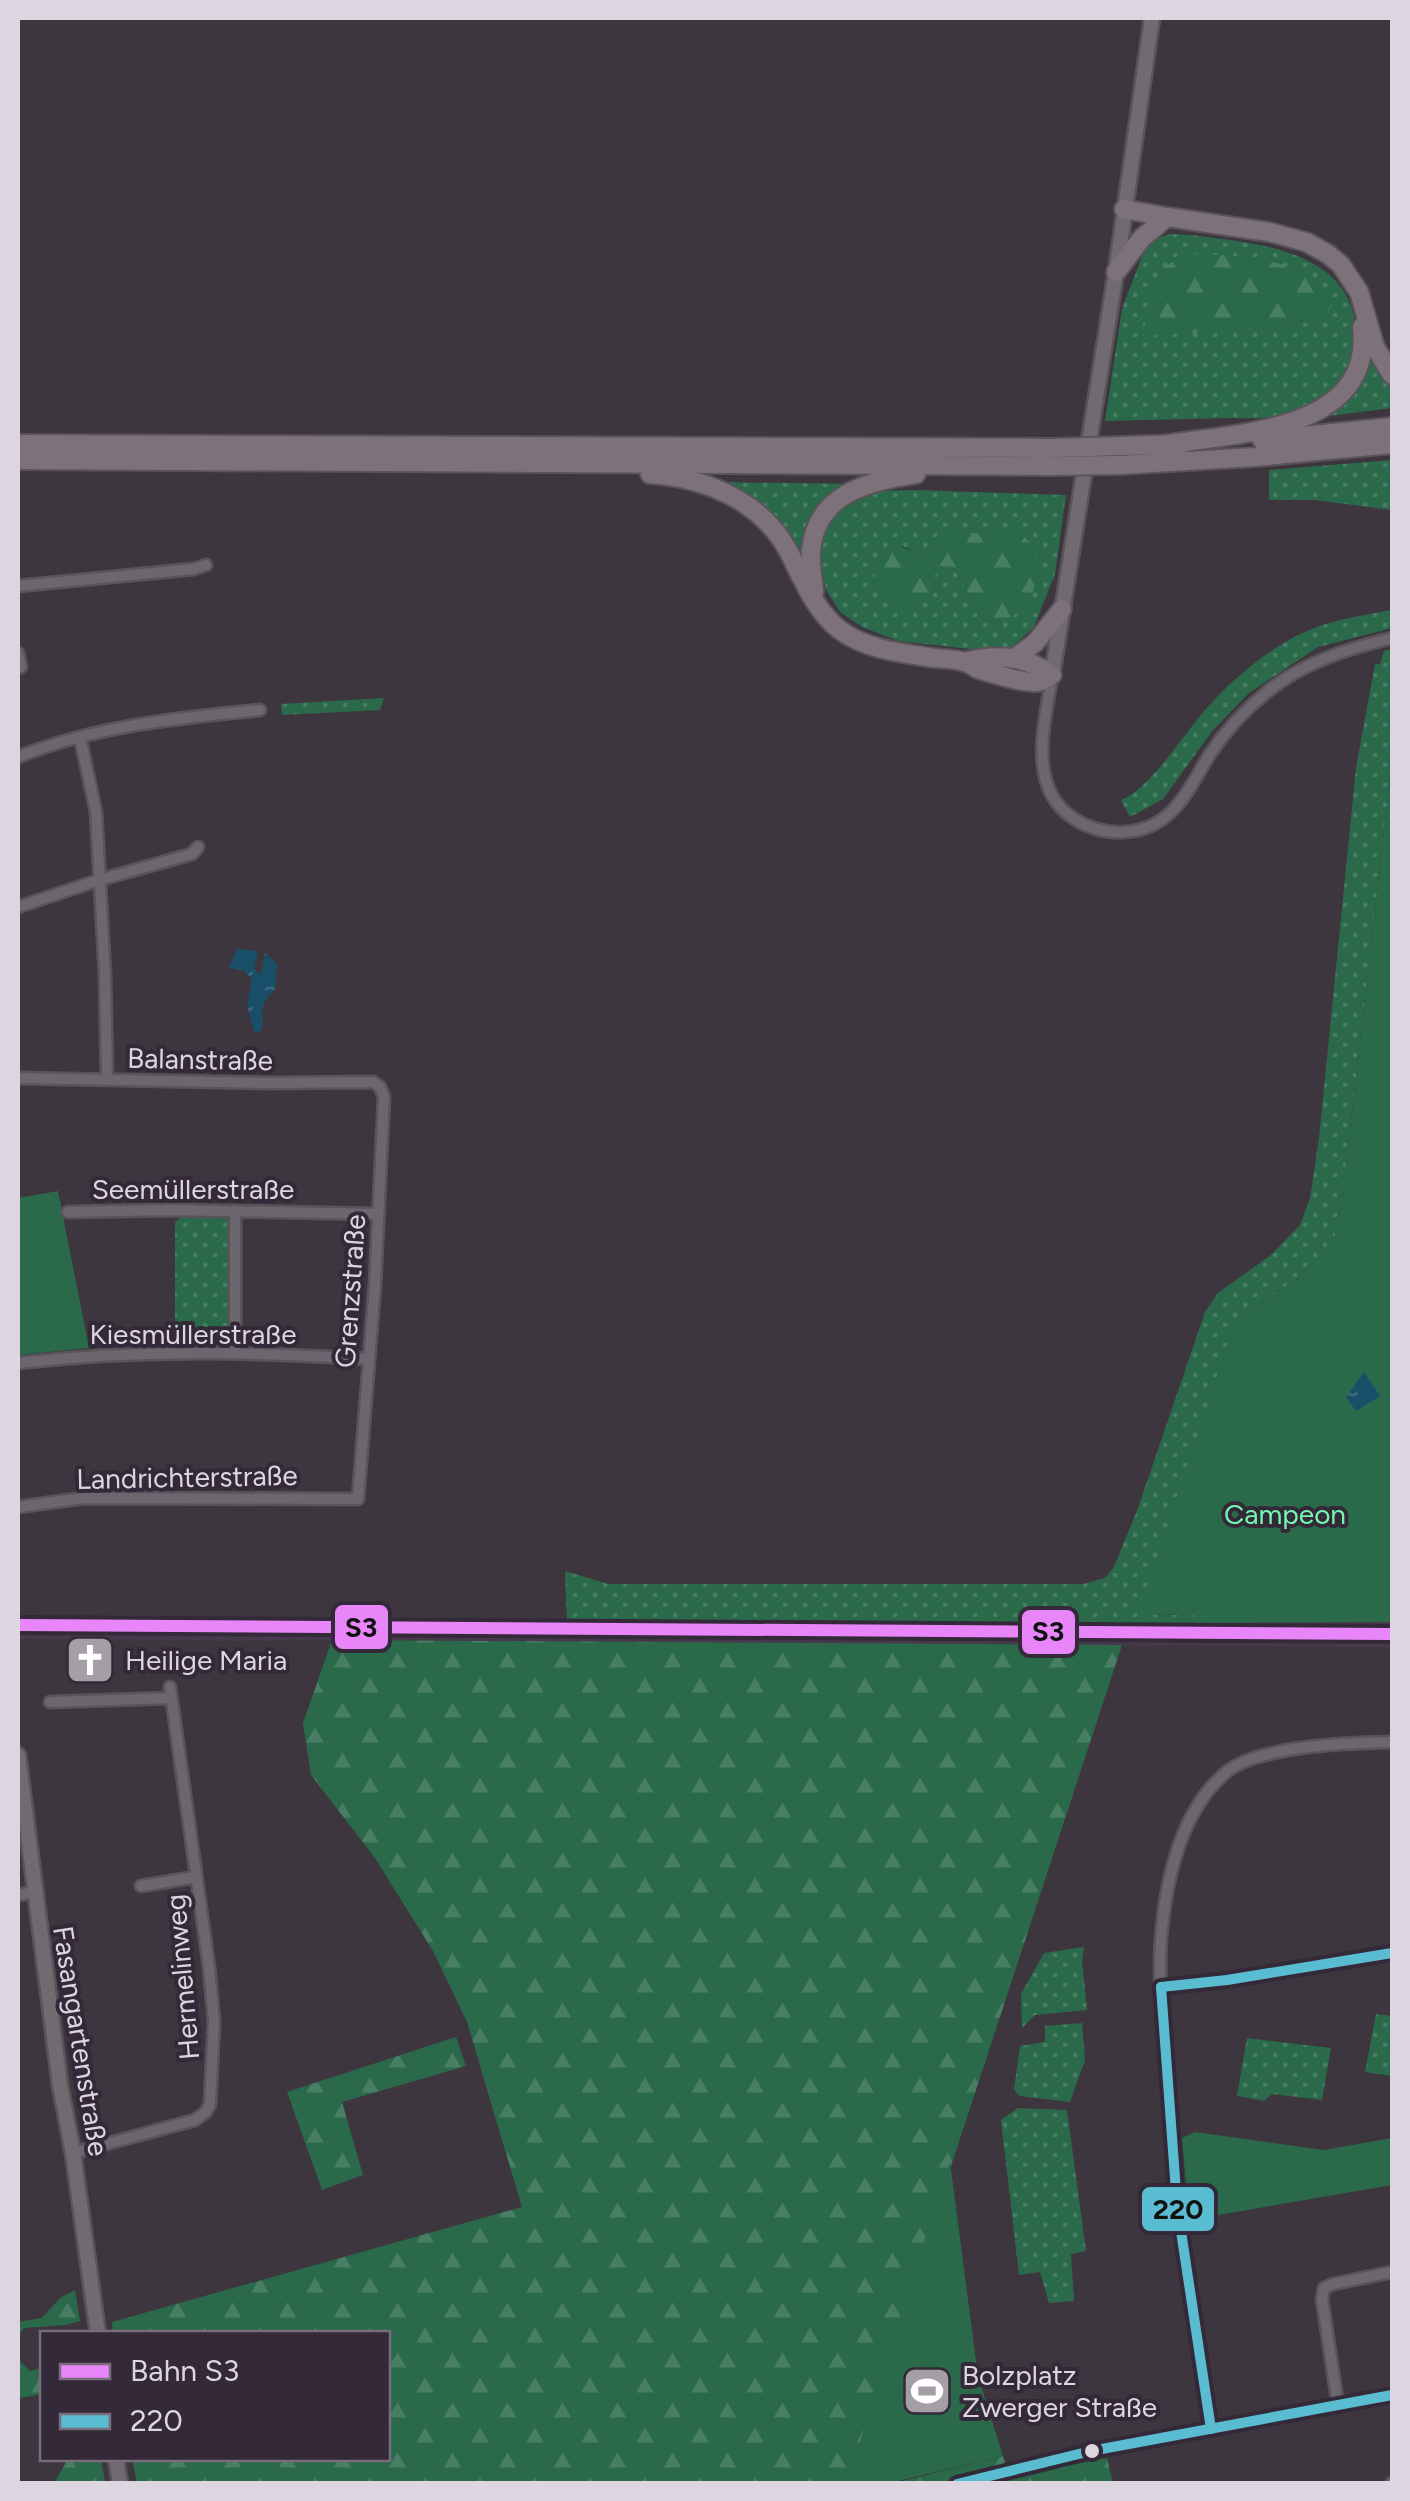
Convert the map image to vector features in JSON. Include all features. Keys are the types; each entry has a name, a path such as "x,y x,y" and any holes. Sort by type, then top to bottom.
{"highway":[{"path":"1124,209 1269,232 1306,242 1328,254 1358,292 1375,346 1392,376"},
{"path":"1116,272 1142,238 1167,218"},
{"path":"1120,456 1169,444 1264,430 1318,413 1358,371 1364,342 1358,292"},
{"path":"1169,444 1392,427"},
{"path":"18,444 1052,457 1255,457 1392,444"},
{"path":"814,598 814,534 822,518 858,487 880,480 1052,457"},
{"path":"18,460 978,466"},
{"path":"612,463 627,472 702,483 748,506 778,536 834,626 862,642 964,662 978,669 1038,682 1052,675"},
{"path":"1016,657 1035,643 1062,609"},
{"path":"964,662 1016,657 1052,675"}],"main road":[{"path":"1052,675 1152,18"},
{"name":"Fasangartenstraße","path":"18,1755 58,2068 98,2331"}],"street":[{"path":"18,586 206,565"},
{"path":"1052,675 1042,753 1048,788 1064,811 1088,827 1128,832 1150,826 1171,812 1190,790 1230,727 1269,690 1324,658 1392,638"},
{"path":"18,653 20,667"},
{"path":"18,758 80,736 154,721 260,710"},
{"path":"80,736 96,812 106,975 106,1079"},
{"path":"18,908 192,854 198,847"},
{"name":"Balanstraße","path":"18,1078 373,1082 380,1087"},
{"name":"Grenzstraße","path":"358,1499 378,1214 384,1097 380,1087"},
{"path":"235,1211 235,1352"},
{"name":"Seemüllerstraße","path":"68,1212 378,1214"},
{"name":"Kiesmüllerstraße","path":"18,1363 114,1354 235,1352 368,1359"},
{"name":"Landrichterstraße","path":"18,1506 84,1498 358,1499"},
{"name":"Hermelinweg","path":"50,1702 170,1693 210,1968 214,2021 210,2104 206,2112 195,2120 73,2153"},
{"path":"1211,2428 1177,2204 1161,1987 1161,1932 1171,1870 1192,1817 1209,1790 1237,1765 1326,1745 1392,1742"},
{"name":"Hermelinweg","path":"142,1886 196,1877"},
{"path":"18,1894 36,1892"},
{"path":"1161,1987 1392,1953"},
{"path":"1338,2405 1322,2298 1324,2288 1392,2272"},
{"path":"955,2484 1092,2451 1392,2395"}],"shaded area":[{"path":"18,1621 1126,1627 1392,1622 1392,1647 18,1639"}],"green space":[{"path":"1169,234 1237,241 1281,250 1320,268 1347,297 1354,317 1355,351 1338,385 1316,404 1281,417 1105,421 1122,309 1144,251 1154,240","holes":["1187,254 1305,319 1289,327"]},
{"path":"1187,254 1256,259 1292,268 1319,284 1332,305 1323,319 1305,319 1289,327 1143,336 1152,288 1162,268"},
{"path":"1369,351 1392,386 1392,408 1328,416 1345,400"},
{"path":"1392,460 1392,510 1315,500 1269,500 1269,470"},
{"path":"721,482 854,484 829,500 803,568"},
{"path":"874,491 1066,495 1055,574 1034,627 1004,650 970,649 898,641 862,627 840,612 826,590 821,547 834,518 851,502","holes":["939,533 1020,533 984,623 954,567 939,566 934,594 874,573 903,546 921,556 935,548"]},
{"path":"938,533 1020,533 1038,559 1029,606 997,625 984,623 954,567 940,566 935,575 934,594 912,611 884,599 874,573 883,564 878,554 900,547 921,556 935,548"},
{"path":"1392,610 1392,628 1318,647 1249,693 1213,730 1163,799 1130,817 1121,800 1154,774 1205,710 1253,664 1309,630"},
{"path":"1392,649 1392,761 1335,1235 1297,1279 1249,1312 1230,1338 1141,1614 1195,1615 1196,1623 1126,1627 567,1623 565,1571 608,1584 1083,1584 1105,1578 1114,1567 1138,1508 1205,1312 1218,1293 1271,1255 1300,1225 1310,1198 1356,768 1375,664 1380,664 1384,651"},
{"path":"384,698 380,710 282,715 281,704"},
{"name":"Campeon","path":"1392,761 1392,1622 1196,1623 1195,1615 1140,1614 1230,1337 1249,1312 1297,1279 1335,1235"},
{"path":"58,1191 89,1348 18,1355 18,1198"},
{"path":"183,1214 225,1214 232,1219 229,1347 181,1348 175,1343 175,1223"},
{"path":"332,1640 1122,1645 847,2483 137,2483 132,2461 390,2461 390,2331 113,2331 112,2322 522,2207 467,2022 433,1951 375,1858 311,1775 303,1723"},
{"path":"1084,1947 1087,2010 1035,2015 1022,2028 1021,1994 1044,1953"},
{"path":"1376,2014 1392,2016 1392,2076 1365,2072"},
{"path":"1082,2023 1085,2060 1070,2102 1019,2096 1014,2089 1020,2046 1045,2042 1045,2026"},
{"path":"456,2037 466,2066 342,2102 363,2175 322,2190 287,2092"},
{"path":"1247,2038 1331,2048 1322,2100 1272,2094 1264,2101 1237,2096"},
{"path":"1018,2108 1067,2110 1086,2251 1071,2254 1074,2301 1049,2303 1040,2272 1019,2275 1001,2120"},
{"path":"1195,2132 1324,2150 1392,2138 1392,2185 1189,2220 1182,2138"},
{"path":"950,2162 978,2376 1003,2456 890,2483 847,2483"},
{"path":"75,2290 80,2321 24,2328 18,2336 18,2322 42,2318 60,2298"},
{"path":"18,2359 30,2371 40,2368 40,2394 20,2398"},
{"path":"1003,2456 1009,2476 1107,2458 1113,2483 890,2484"},
{"path":"67,2461 101,2461 105,2482 54,2483"}],"water":[{"path":"237,949 258,951 254,968 261,975 265,953 277,964 275,989 262,1009 259,1033 255,1033 247,1006 252,978 242,970 229,968"},
{"path":"1364,1372 1380,1396 1356,1411 1346,1397"}],"rail line":[{"name":"S3","path":"18,1625 1392,1634"}],"transit line":[{"name":"220","path":"1161,1987 1392,1953"},
{"name":"220","path":"1161,1987 1177,2205 1211,2429"},
{"name":"220","path":"957,2484 1091,2451 1392,2395"}],"place":[{"name":"Heilige Maria","path":"90,1660"},
{"name":"Bolzplatz Zwerger Straße","path":"927,2391"}]}
